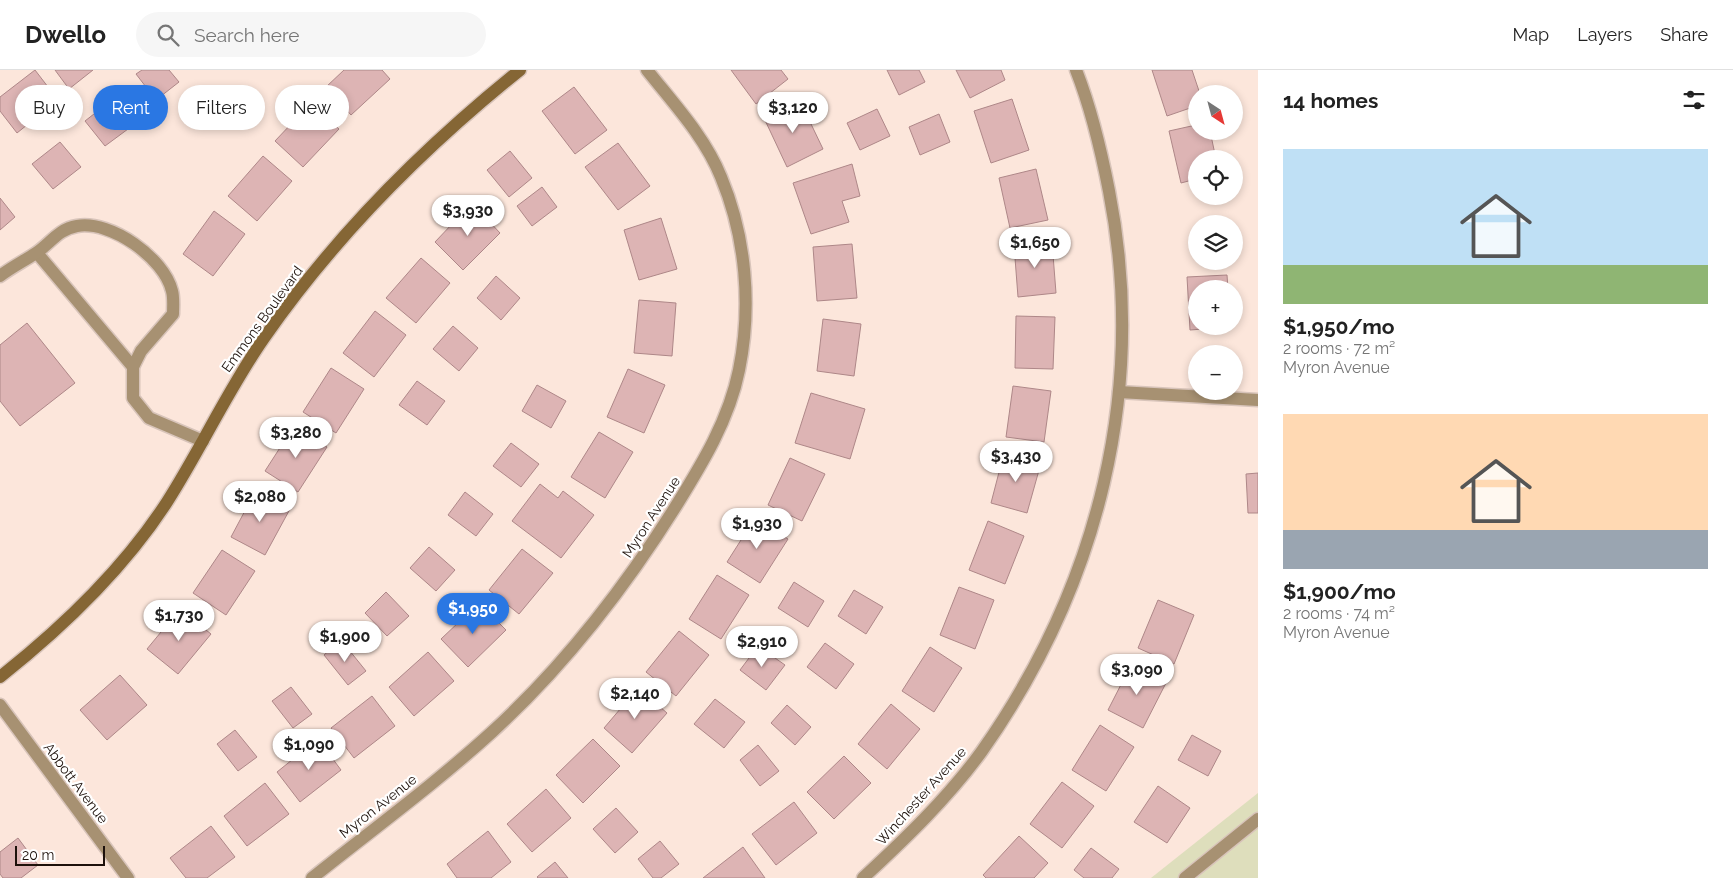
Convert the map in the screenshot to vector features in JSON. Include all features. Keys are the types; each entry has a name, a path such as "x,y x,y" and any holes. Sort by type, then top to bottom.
{"street":[{"name":"Emmons Boulevard","path":"0,678 68,620 103,583 165,504 240,374 264,338 296,294 360,217 414,162 466,114 520,70"},
{"name":"Myron Avenue","path":"312,878 447,770 534,691 599,617 646,554 703,463 722,423 739,371 746,316 744,261 732,206 721,176 705,144 647,70"},
{"name":"Winchester Avenue","path":"863,878 900,844 950,791 981,752 1017,698 1048,641 1076,578 1100,504 1113,441 1119,392 1123,312 1117,230 1101,150 1076,70"},
{"path":"0,276 18,262 37,253 57,233 77,226 102,229 126,237 145,253 165,275 172,292 174,314 141,351 134,367 133,398 149,418 203,441"},
{"path":"37,253 134,367"},
{"path":"1119,392 1258,400"},
{"name":"Abbott Avenue","path":"0,705 128,878"},
{"path":"1184,878 1258,819"}],"green space":[{"path":"1258,793 1258,878 1151,878"}],"building":[{"path":"35,70 46,85 16,85"},
{"path":"55,70 93,70 74,85 66,85"},
{"path":"142,70 169,70 179,82 168,91 168,85 144,85 136,74"},
{"path":"344,70 382,70 390,79 351,115 349,113 349,85 328,85"},
{"path":"731,70 781,70 788,79 756,104"},
{"path":"887,70 919,70 925,82 899,95"},
{"path":"956,70 1001,70 1005,80 970,98"},
{"path":"1152,70 1192,70 1197,85 1188,85 1188,109 1167,116"},
{"path":"15,85 15,130 21,130 17,133 0,111 0,97"},
{"path":"574,87 607,130 575,154 542,111"},
{"path":"1012,99 1029,150 991,163 974,111"},
{"path":"800,101 823,149 787,167 764,118"},
{"path":"877,109 890,136 860,150 847,123"},
{"path":"939,114 950,142 920,155 909,127"},
{"path":"93,115 93,130 127,130 105,146 85,121"},
{"path":"1188,127 1188,140 1212,140 1214,150 1188,150 1188,181 1181,183 1169,131"},
{"path":"285,130 338,130 303,167 275,141"},
{"path":"60,142 81,167 53,189 32,164"},
{"path":"618,143 650,186 618,210 585,167"},
{"path":"510,151 532,178 509,197 487,170"},
{"path":"263,156 292,181 257,221 228,196"},
{"path":"852,164 860,196 842,201 849,222 811,234 793,183"},
{"path":"1036,169 1048,220 1010,228 999,178"},
{"path":"542,187 557,207 532,226 517,206"},
{"path":"0,198 15,217 0,230"},
{"path":"472,203 500,233 463,270 435,242"},
{"path":"214,211 245,234 213,276 183,254"},
{"path":"661,218 677,269 639,280 624,230"},
{"path":"1052,242 1056,293 1018,297 1014,245"},
{"path":"852,244 857,298 817,301 813,247"},
{"path":"421,258 450,283 416,323 386,298"},
{"path":"1227,275 1227,280 1188,280 1188,295 1187,277"},
{"path":"496,276 520,298 501,320 477,298"},
{"path":"639,300 676,303 672,356 634,353"},
{"path":"375,311 406,335 374,377 343,353"},
{"path":"1016,316 1055,317 1053,369 1015,368"},
{"path":"823,319 861,324 854,376 817,371"},
{"path":"27,323 75,383 20,426 0,401 0,345"},
{"path":"453,326 478,348 459,371 433,349"},
{"path":"331,368 364,389 336,433 303,412"},
{"path":"628,369 665,385 644,433 607,417"},
{"path":"417,381 445,401 427,425 399,405"},
{"path":"537,385 566,401 551,428 522,411"},
{"path":"1013,386 1051,391 1044,442 1006,437"},
{"path":"811,393 865,409 850,459 795,443"},
{"path":"294,426 327,447 298,492 265,471"},
{"path":"599,432 633,452 605,498 571,477"},
{"path":"511,443 539,464 521,487 493,466"},
{"path":"1004,453 1041,463 1027,513 991,503"},
{"path":"790,458 825,474 802,521 768,505"},
{"path":"1258,473 1258,513 1248,513 1246,474"},
{"path":"540,484 558,498 563,491 594,515 561,558 512,521"},
{"path":"256,490 290,509 265,555 231,537"},
{"path":"465,492 493,514 476,536 448,515"},
{"path":"755,518 788,539 760,583 727,562"},
{"path":"988,521 1024,536 1005,584 969,570"},
{"path":"429,547 455,570 436,591 410,568"},
{"path":"522,549 553,573 519,614 489,590"},
{"path":"222,550 255,571 226,615 193,593"},
{"path":"717,575 749,595 721,639 689,619"},
{"path":"794,582 824,601 808,627 778,608"},
{"path":"959,587 994,600 975,649 940,635"},
{"path":"854,590 883,607 866,634 838,616"},
{"path":"386,592 409,616 387,636 365,613"},
{"path":"1158,600 1194,615 1174,664 1138,648"},
{"path":"479,603 506,630 468,667 441,639"},
{"path":"180,609 211,634 178,674 147,649"},
{"path":"679,631 709,655 676,696 646,672"},
{"path":"341,640 366,671 348,685 324,655"},
{"path":"825,643 854,664 836,689 807,667"},
{"path":"758,646 785,665 766,690 740,670"},
{"path":"930,647 962,668 934,712 902,691"},
{"path":"428,652 454,681 414,716 389,687"},
{"path":"1132,663 1167,681 1143,728 1108,710"},
{"path":"120,675 147,705 107,740 80,710"},
{"path":"291,687 312,714 293,728 272,701"},
{"path":"638,688 667,713 632,753 604,728"},
{"path":"372,696 395,726 354,758 331,728"},
{"path":"715,699 745,722 724,748 694,724"},
{"path":"891,704 920,729 887,769 858,744"},
{"path":"787,705 811,727 795,745 771,723"},
{"path":"1100,725 1134,747 1106,791 1072,770"},
{"path":"235,730 257,757 238,771 217,744"},
{"path":"1192,735 1221,751 1208,776 1178,760"},
{"path":"318,739 341,770 300,802 277,772"},
{"path":"593,739 620,766 583,803 556,775"},
{"path":"758,745 779,771 760,786 740,760"},
{"path":"844,756 871,783 834,819 807,792"},
{"path":"1062,782 1094,806 1062,848 1030,824"},
{"path":"265,783 289,814 247,846 224,816"},
{"path":"1158,786 1190,808 1167,843 1134,822"},
{"path":"546,789 571,818 532,852 507,824"},
{"path":"794,802 817,833 776,865 752,834"},
{"path":"616,808 638,832 615,853 593,829"},
{"path":"211,826 235,857 207,878 186,878 170,858"},
{"path":"488,831 511,862 491,878 457,878 447,864"},
{"path":"1019,836 1048,863 1034,878 986,878 983,875"},
{"path":"18,838 38,865 21,878 3,878 0,874 0,852"},
{"path":"660,841 679,864 661,878 653,878 638,859"},
{"path":"743,847 765,878 703,878"},
{"path":"1091,848 1119,869 1112,878 1084,878 1074,870"},
{"path":"555,862 568,878 537,877"}]}
